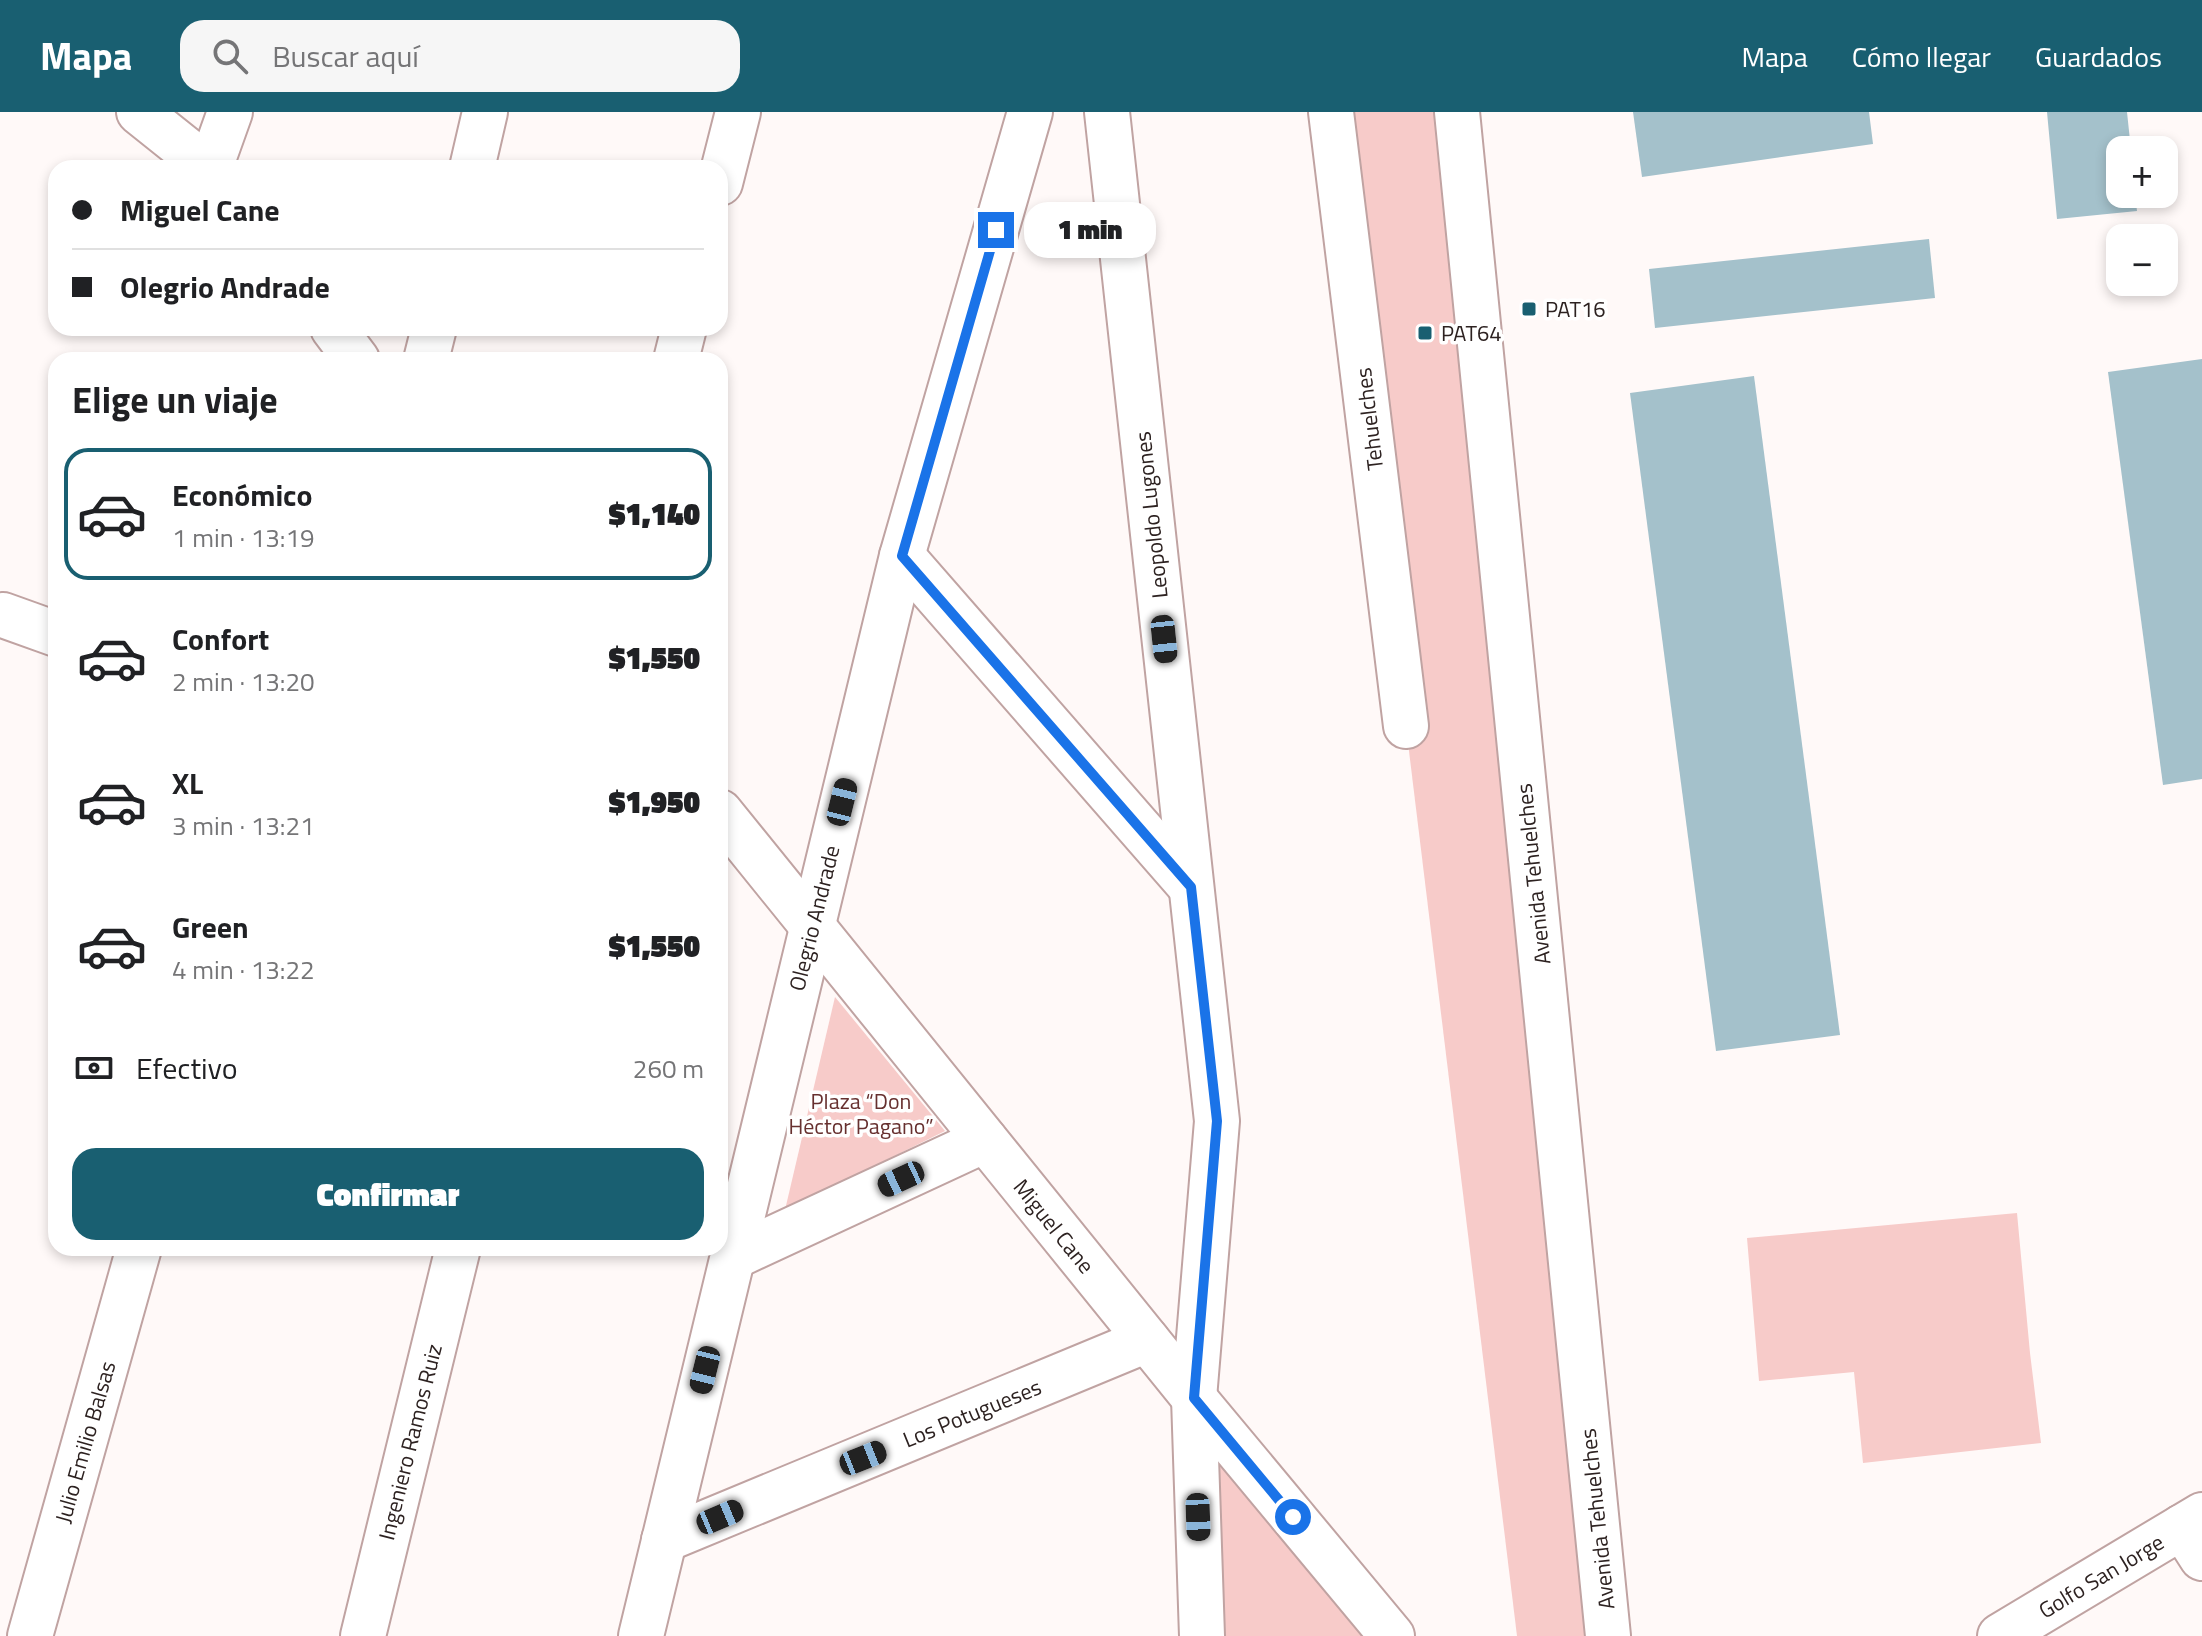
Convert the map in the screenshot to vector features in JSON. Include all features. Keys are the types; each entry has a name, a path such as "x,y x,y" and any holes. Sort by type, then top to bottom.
{"street":[{"path":"139,112 200,160"},
{"path":"213,160 230,112"},
{"path":"474,160 485,112"},
{"path":"726,160 738,112"},
{"name":"Olegrio Andrade","path":"641,1636 902,556 1030,112"},
{"name":"Leopoldo Lugones","path":"1107,112 1217,1121 1194,1398 1202,1636"},
{"name":"Tehuelches","path":"1331,112 1406,726"},
{"name":"Avenida Tehuelches","path":"1457,112 1608,1636"},
{"path":"902,556 1191,887"},
{"path":"3,615 48,631"},
{"name":"Miguel Cane","path":"728,822 1194,1398 1392,1636"},
{"path":"733,1257 985,1140"},
{"name":"Julio Emilio Balsas","path":"30,1636 137,1256"},
{"name":"Ingeniero Ramos Ruiz","path":"363,1636 456,1256"},
{"name":"Los Potugueses","path":"664,1540 1147,1340"},
{"name":"Golfo San Jorge","path":"2000,1636 2195,1533"}],"green space":[{"path":"1331,112 1457,112 1608,1636 1517,1636"},
{"name":"Plaza “Don Héctor Pagano”","path":"835,997 945,1131 785,1210"},
{"path":"2017,1213 2041,1443 1863,1463 1854,1372 1759,1381 1747,1238"},
{"path":"1212,1449 1366,1636 1209,1636"}],"building":[{"path":"1633,112 1869,112 1873,144 1642,177"},
{"path":"2047,112 2127,112 2130,136 2106,136 2106,208 2137,208 2137,211 2057,219"},
{"path":"1929,239 1935,298 1655,328 1649,269"},
{"path":"2202,359 2202,779 2163,785 2108,372"},
{"path":"1754,376 1840,1035 1716,1051 1630,393"}],"place":[{"name":"PAT16","path":"1529,309"},
{"name":"PAT64","path":"1425,333"}],"route":[{"path":"996,230 902,556 1191,887 1217,1121 1194,1398 1293,1517"}]}
